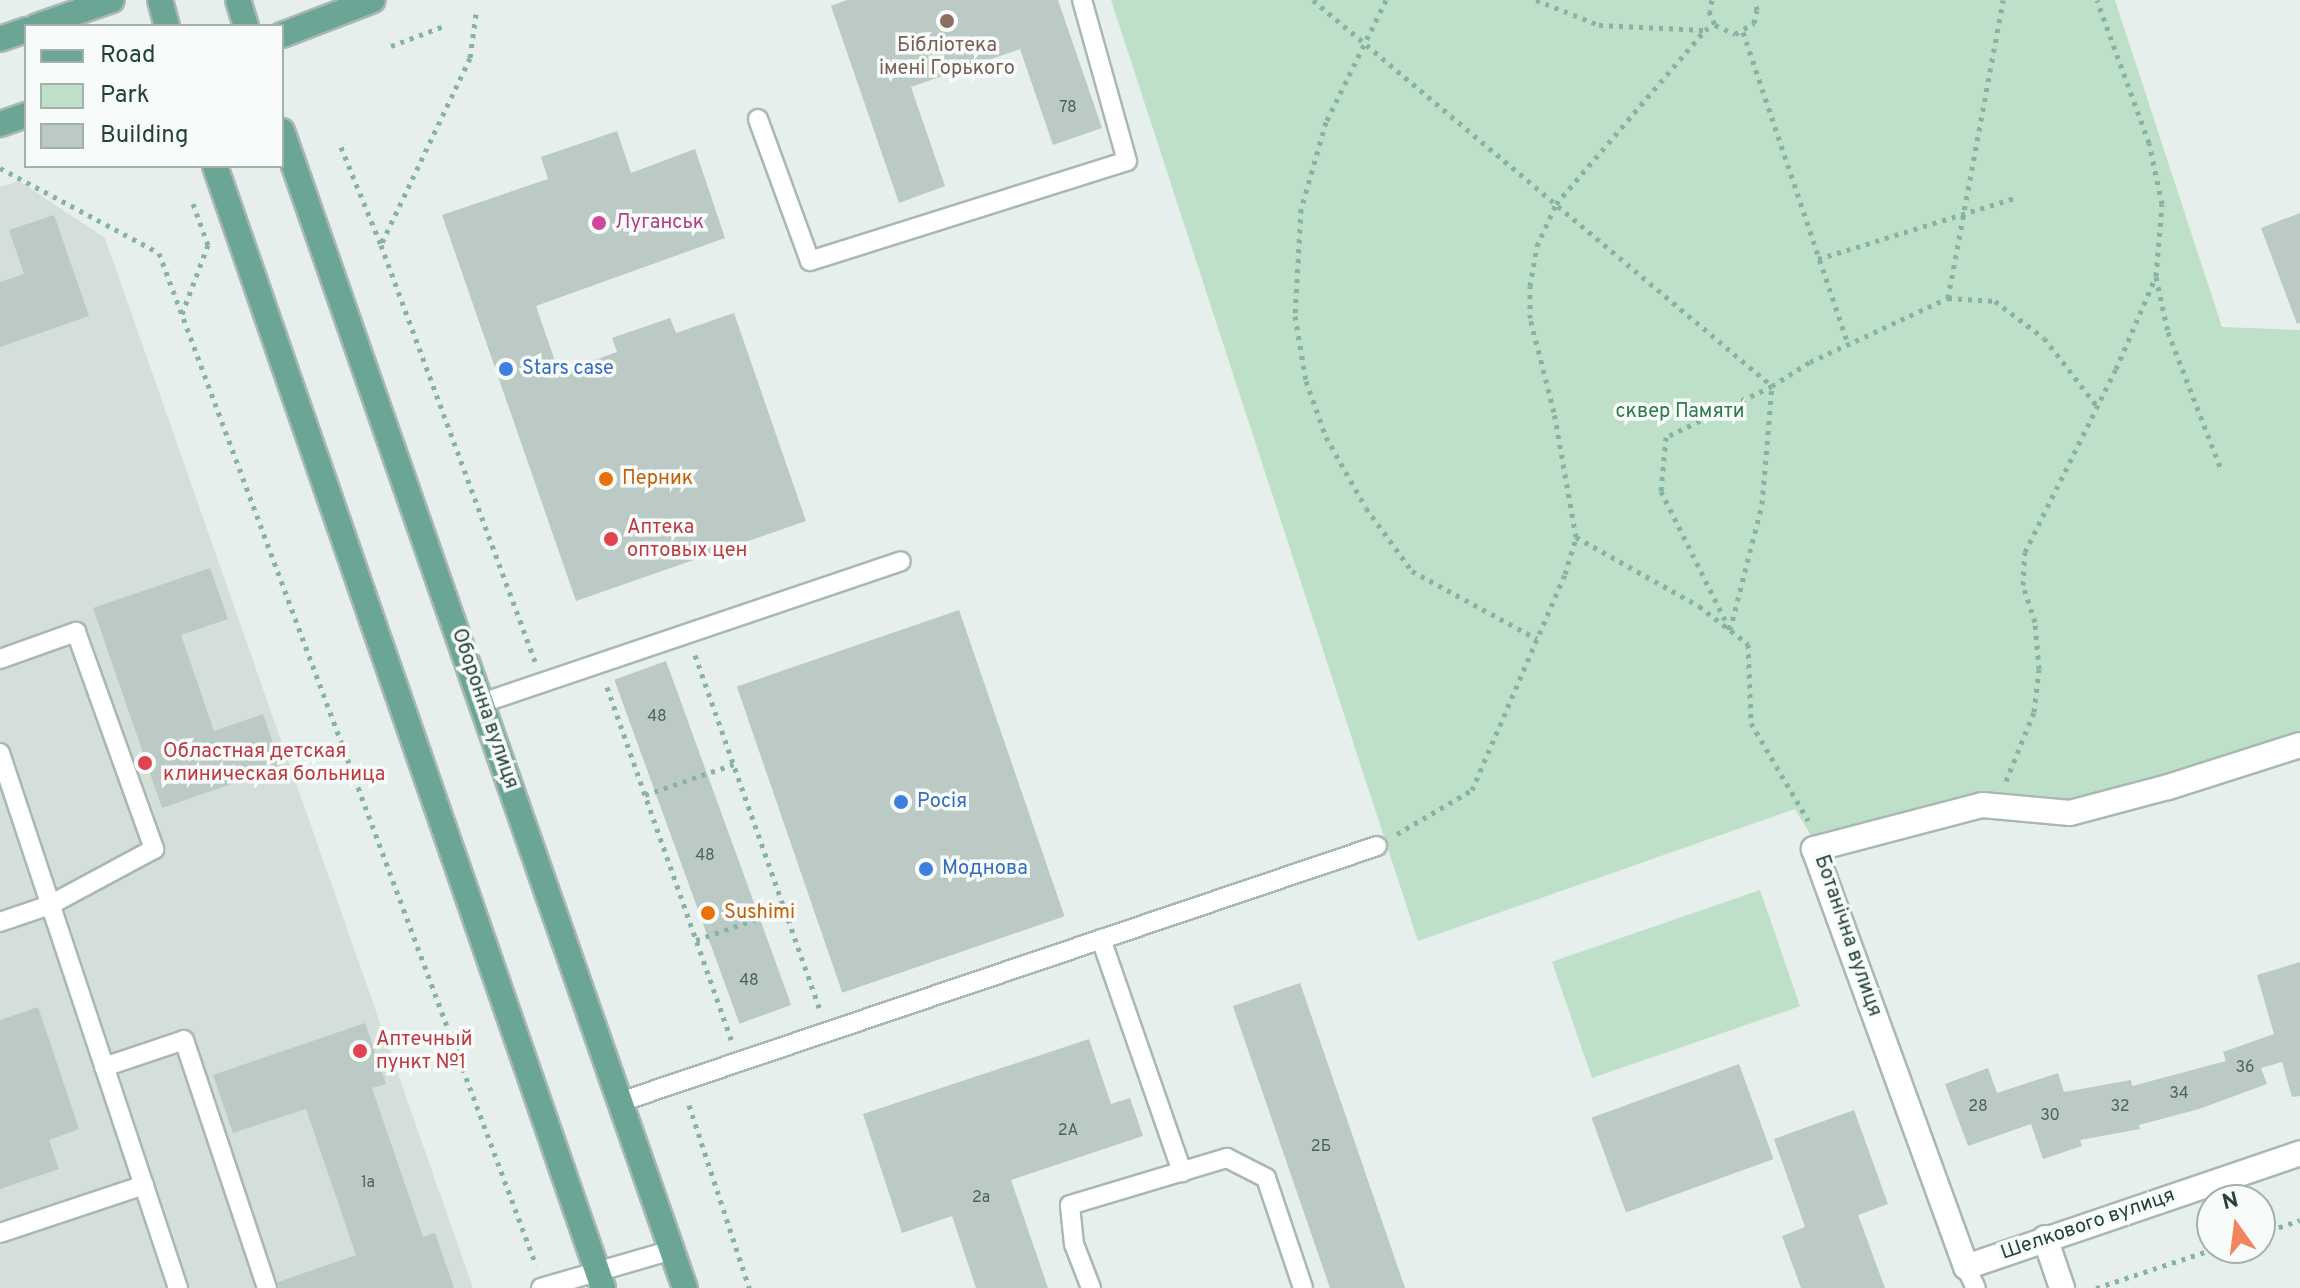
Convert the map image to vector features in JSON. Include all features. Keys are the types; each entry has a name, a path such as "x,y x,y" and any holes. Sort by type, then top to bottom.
{"main road":[{"path":"43,24 112,0"},
{"path":"160,0 166,24"},
{"path":"238,0 245,24"},
{"path":"284,34 373,0"},
{"path":"0,39 24,31"},
{"path":"0,124 24,116"},
{"name":"Оборонна вулиця","path":"284,137 685,1288"},
{"path":"216,168 600,1279"}],"street":[{"name":"Ботанічна вулиця","path":"1971,1277 1814,849 1982,805 2070,813 2168,787 2300,745"},
{"name":"Шелкового вулиця","path":"1971,1277 2045,1238 2300,1153"},
{"path":"2045,1238 2062,1288"}],"lane":[{"path":"758,119 810,261 1127,161 1082,0"},
{"path":"482,703 901,561"},
{"path":"0,659 76,632 154,849 50,905 0,922"},
{"path":"0,753 178,1288"},
{"path":"620,1102 1377,846"},
{"path":"1101,939 1182,1172"},
{"path":"104,1067 184,1040 267,1288"},
{"path":"1091,1288 1074,1244 1070,1205 1227,1158 1266,1178 1303,1288"},
{"path":"0,1233 144,1185"},
{"path":"542,1288 600,1279 672,1250"}],"path":[{"path":"1313,0 1772,386"},
{"path":"1386,0 1326,122 1301,209 1295,316 1306,381 1326,437 1366,508 1412,571 1537,639"},
{"path":"1536,0 1599,25 1705,30"},
{"path":"1712,0 1709,11 1715,25 1727,33 1743,32 1756,17 1756,2 1765,0"},
{"path":"1948,298 1960,215 2003,0"},
{"path":"2097,0 2149,143 2162,204 2156,276 2168,332 2221,469"},
{"path":"381,245 470,58 476,14"},
{"path":"1377,846 1472,790 1565,574 1576,537 1554,412 1530,318 1530,286 1537,246 1556,204 1705,30 1715,25"},
{"path":"391,46 444,26"},
{"path":"1743,32 1848,344"},
{"path":"341,147 381,245 543,682"},
{"path":"0,168 159,253 542,1288"},
{"path":"1818,259 2018,197"},
{"path":"182,315 208,245 191,198"},
{"path":"2005,783 2034,712 2039,669 2035,622 2023,585 2025,552 2097,406 2156,276"},
{"path":"1730,630 1661,491 1666,437 1772,386 1810,362 1948,298 1995,301 2044,338 2097,406"},
{"path":"1730,630 1762,504 1772,386"},
{"path":"1576,537 1699,606 1748,644 1751,723 1814,829"},
{"path":"691,642 827,1032"},
{"path":"598,663 738,1062"},
{"path":"645,795 734,764"},
{"path":"696,940 785,909"},
{"path":"682,1081 749,1288"},
{"path":"2276,1228 2300,1220"},
{"path":"2096,1288 2196,1255"}],"shaded area":[{"name":"Областная детская клиническая больница","path":"19,181 105,238 473,1288 0,1288 0,187"}],"green space":[{"name":"сквер Памяти","path":"1111,0 2115,0 2222,327 2300,330 2300,739 2064,807 1996,795 1815,842 1795,809 1418,941"},
{"path":"1760,890 1800,1006 1592,1078 1552,962"}],"building":[{"path":"847,0 1058,0 1102,128 1053,145 1020,49 911,87 945,186 899,203 831,6"},
{"path":"617,131 631,173 695,149 725,238 536,306 559,373 617,352 612,338 670,318 676,333 734,313 806,521 576,601 442,215 548,179 541,157"},
{"path":"2300,213 2300,323 2297,324 2261,228"},
{"path":"54,215 89,316 0,347 0,282 24,274 9,230"},
{"path":"210,568 228,619 181,635 214,731 263,714 281,767 162,808 93,608"},
{"name":"Росія","path":"959,610 1064,916 842,993 737,687"},
{"path":"666,661 791,1005 739,1024 614,680"},
{"path":"2300,962 2300,1096 2292,1097 2282,1062 2261,1068 2267,1084 2199,1109 2139,1125 2140,1129 2080,1140 2082,1146 2043,1159 2031,1124 1968,1146 1945,1084 1988,1068 1997,1093 2058,1073 2064,1092 2131,1080 2132,1086 2226,1061 2223,1052 2274,1034 2257,975"},
{"path":"1300,983 1405,1288 1330,1288 1233,1006"},
{"path":"38,1007 79,1129 49,1140 59,1169 0,1189 0,1020"},
{"path":"365,1023 386,1084 372,1088 423,1237 435,1233 454,1288 279,1288 278,1282 356,1255 306,1109 233,1133 213,1075"},
{"path":"1089,1039 1111,1104 1130,1098 1143,1136 1011,1180 1048,1288 976,1288 952,1216 902,1233 863,1114"},
{"path":"1739,1064 1774,1159 1626,1213 1591,1118"},
{"path":"1854,1110 1888,1204 1858,1215 1885,1288 1801,1288 1782,1236 1805,1227 1774,1139"}],"place":[{"name":"Бібліотека імені Горького","path":"947,21"},
{"name":"Луганськ","path":"599,223"},
{"name":"Stars case","path":"506,369"},
{"name":"Перник","path":"606,479"},
{"name":"Аптека оптовых цен","path":"611,539"},
{"name":"Областная детская клиническая больница","path":"145,763"},
{"name":"Росія","path":"901,802"},
{"name":"Моднова","path":"926,869"},
{"name":"Sushimi","path":"708,913"},
{"name":"Аптечный пункт №1","path":"360,1051"}]}
